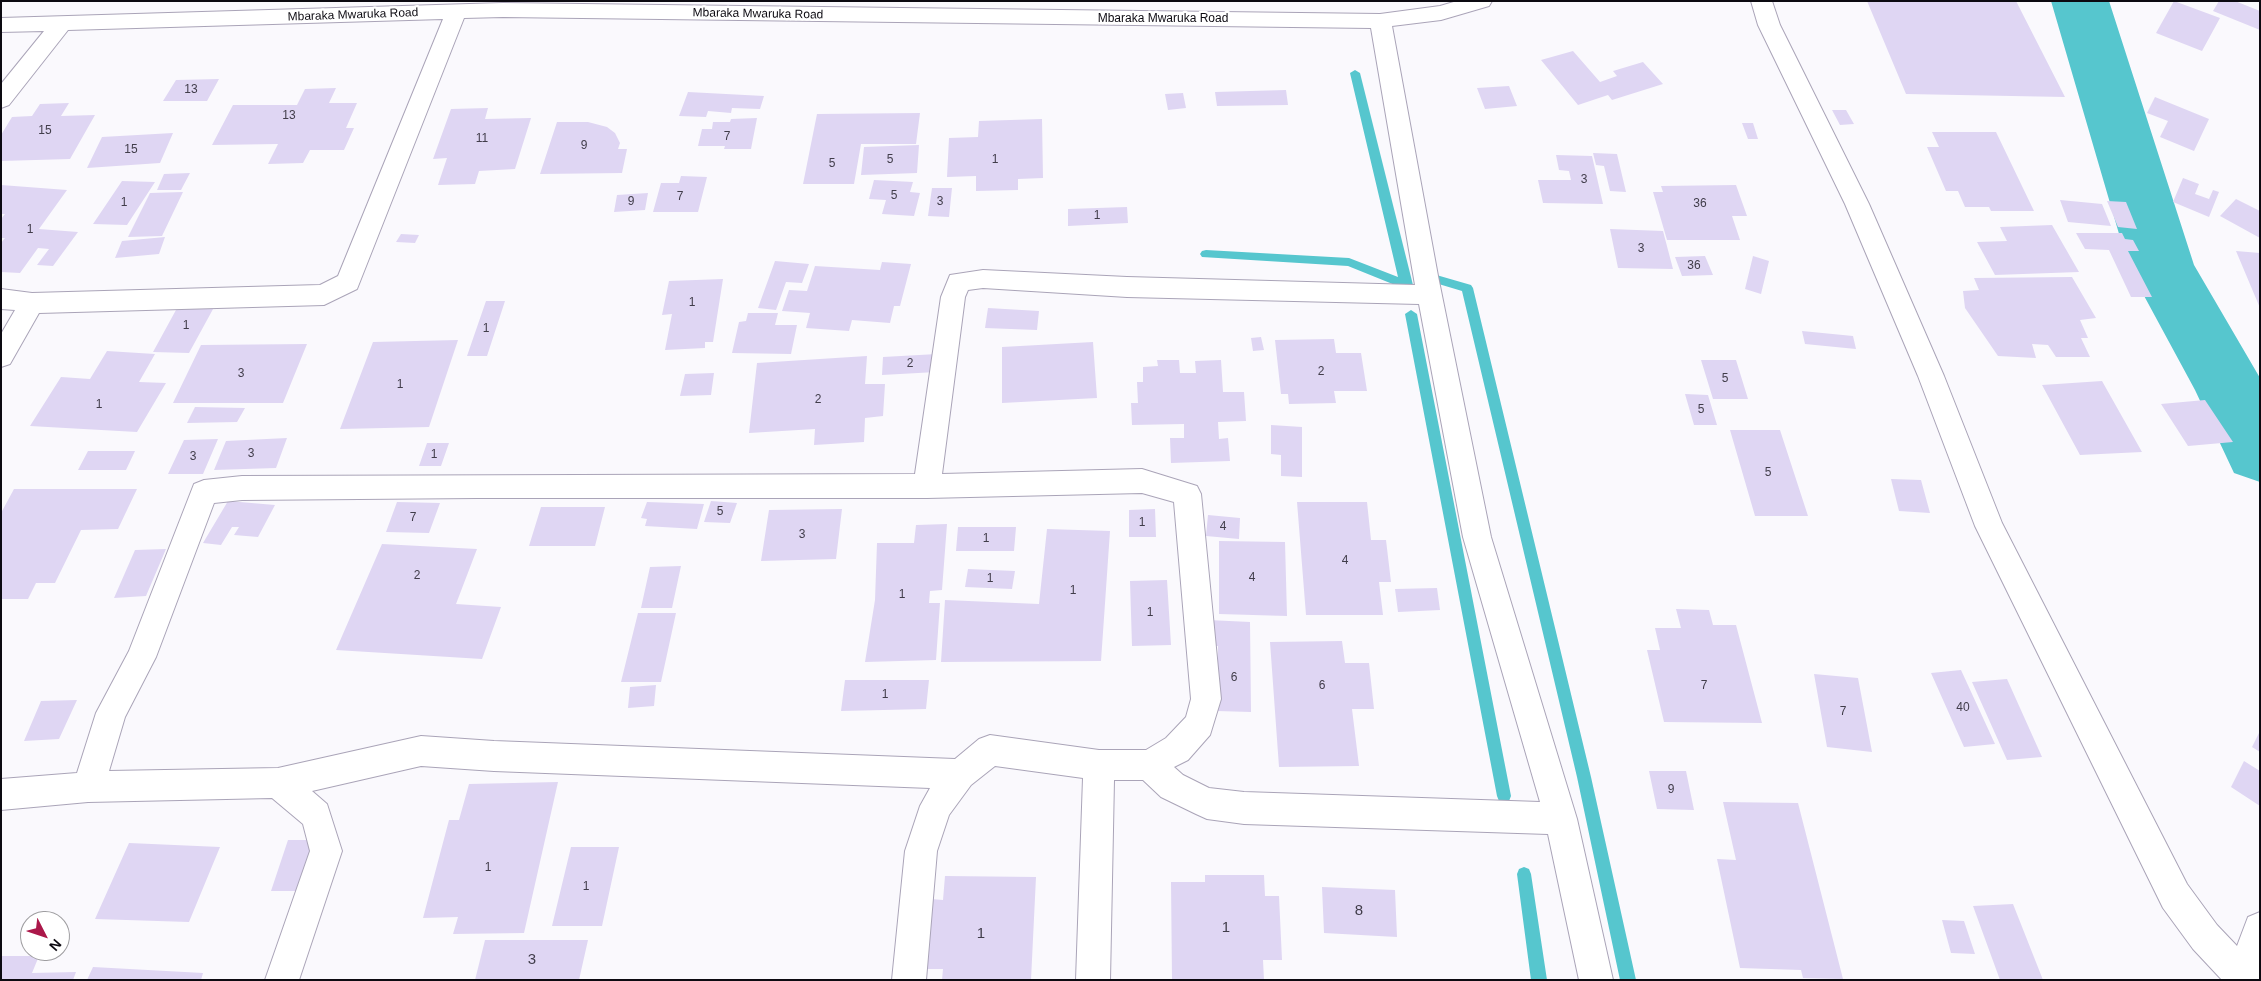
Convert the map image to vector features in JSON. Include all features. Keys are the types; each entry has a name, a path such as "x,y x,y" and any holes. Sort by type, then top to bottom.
{"street":[{"path":"187,20 197,1"},
{"name":"Mbaraka Mwaruka Road","path":"1,25 456,12 505,5 1103,19 1380,21 1441,13 1482,1"},
{"path":"1761,1 1770,25 1856,204 1931,376 1994,535 2175,896 2205,937 2244,977 2260,929"},
{"path":"1,299 32,302 324,295 348,282 456,12"},
{"path":"1380,21 1477,537 1561,820 1596,980"},
{"path":"1,100 62,24"},
{"path":"927,486 953,296 959,282 983,279 1127,287 1430,295"},
{"path":"1,356 32,302"},
{"path":"88,787 111,712 141,658 204,492 242,488 927,486 1142,481 1187,494 1206,699 1199,725 1177,749 1149,765 1099,765 990,750 960,774 936,806 921,851 909,980"},
{"path":"1,795 88,787 278,783 421,751 494,756 960,774"},
{"path":"1093,980 1099,765"},
{"path":"1149,765 1172,786 1207,803 1244,808 1561,820"},
{"path":"278,783 316,814 326,852 282,980"}],"building":[{"path":"1867,1 2016,1 2065,97 1906,94"},
{"path":"2174,1 2220,18 2202,51 2156,33"},
{"path":"2219,1 2235,1 2260,11 2260,30 2213,11"},
{"path":"1573,51 1600,82 1617,76 1613,71 1643,62 1663,84 1612,100 1608,95 1578,105 1541,60"},
{"path":"219,79 207,101 163,101 176,80"},
{"path":"1509,86 1517,106 1485,109 1477,88"},
{"path":"336,88 329,103 357,103 346,128 354,128 344,150 310,150 303,163 268,164 278,144 212,145 233,105 297,105 305,89"},
{"path":"1286,90 1288,105 1217,106 1215,92"},
{"path":"688,92 764,96 760,109 732,108 731,113 708,111 706,117 679,116"},
{"path":"1183,93 1186,108 1168,110 1165,94"},
{"path":"2155,97 2209,119 2194,151 2160,137 2168,121 2147,113"},
{"path":"69,103 61,116 95,115 70,159 1,161 1,135 12,117 32,116 40,104"},
{"path":"488,108 485,119 531,118 515,169 479,171 475,184 438,185 447,158 433,159 451,109"},
{"path":"1832,110 1846,110 1854,124 1840,125"},
{"path":"920,113 916,144 861,144 854,184 803,184 817,114"},
{"path":"757,118 751,149 724,149 725,146 698,146 702,129 712,129 713,122 730,122 731,119"},
{"path":"1042,119 1043,178 1018,179 1018,190 976,191 976,176 947,177 949,138 978,137 979,121"},
{"path":"557,122 588,122 607,127 615,133 620,143 618,149 627,149 622,173 540,174"},
{"path":"1742,123 1753,123 1758,139 1748,139"},
{"path":"1932,132 1996,132 2034,211 1991,211 1989,207 1965,207 1958,191 1946,191 1927,147 1939,147"},
{"path":"173,133 160,163 87,168 102,137"},
{"path":"919,145 917,173 861,175 864,147"},
{"path":"1593,153 1617,154 1626,192 1610,191 1604,166 1596,165"},
{"path":"1556,155 1592,156 1603,204 1543,203 1538,180 1571,180 1569,171 1559,170"},
{"path":"190,173 181,190 157,190 164,174"},
{"path":"681,176 707,177 698,212 653,212 661,183 679,183"},
{"path":"2183,178 2199,184 2195,194 2209,199 2213,190 2219,192 2209,217 2173,202"},
{"path":"874,180 913,182 910,192 920,193 914,216 882,214 886,200 869,199"},
{"path":"122,181 155,182 127,225 93,224"},
{"path":"1,185 67,190 39,229 78,232 53,266 37,265 49,249 38,248 20,273 1,272 1,243 5,238 1,238 1,219 5,214 1,214"},
{"path":"1736,185 1747,216 1732,216 1740,240 1667,240 1653,192 1663,192 1661,186"},
{"path":"932,188 952,188 949,217 928,216"},
{"path":"183,192 162,236 128,237 150,193"},
{"path":"648,193 645,210 614,212 617,195"},
{"path":"2236,199 2260,211 2260,238 2220,216"},
{"path":"2060,200 2102,204 2111,226 2068,222"},
{"path":"2107,201 2126,202 2137,229 2118,227"},
{"path":"1127,207 1128,223 1068,226 1068,209"},
{"path":"2052,225 2079,272 1995,275 1977,242 2007,241 2000,227"},
{"path":"1610,229 1663,231 1673,269 1618,268"},
{"path":"2076,233 2122,233 2125,239 2133,240 2139,251 2128,251 2152,297 2131,297 2109,250 2085,249"},
{"path":"401,234 419,235 415,243 396,242"},
{"path":"165,237 159,254 115,258 122,241"},
{"path":"2236,251 2260,253 2260,308"},
{"path":"1705,256 1713,275 1682,276 1675,257"},
{"path":"1753,256 1769,261 1761,294 1745,289"},
{"path":"775,261 809,264 802,283 786,282 776,310 758,308"},
{"path":"882,262 911,264 900,306 894,306 890,323 852,320 849,331 806,328 810,313 782,311 789,290 807,291 815,266 880,270"},
{"path":"2072,277 2096,318 2080,320 2088,338 2081,338 2090,357 2056,357 2048,345 2032,344 2036,358 1998,356 1965,308 1963,291 1979,290 1974,278"},
{"path":"723,279 713,342 705,342 705,348 665,350 672,314 662,315 669,281"},
{"path":"182,299 218,300 189,353 153,352"},
{"path":"486,301 505,301 487,356 467,356"},
{"path":"988,308 1039,311 1037,330 985,328"},
{"path":"748,313 778,313 775,325 797,325 791,354 732,353 739,322 746,321"},
{"path":"1802,331 1853,336 1856,349 1805,344"},
{"path":"1261,337 1264,350 1253,351 1251,338"},
{"path":"1334,339 1336,353 1361,353 1367,391 1334,391 1336,403 1289,404 1288,394 1281,394 1275,340"},
{"path":"458,340 429,427 340,429 373,342"},
{"path":"1093,342 1097,398 1002,403 1002,347"},
{"path":"307,344 283,403 173,403 201,345"},
{"path":"107,351 155,354 139,382 166,383 137,432 30,426 61,377 90,379"},
{"path":"937,354 936,372 882,375 883,357"},
{"path":"867,356 865,384 885,384 883,416 865,418 864,442 814,445 815,429 749,433 757,363"},
{"path":"1157,360 1179,360 1180,373 1196,373 1195,361 1221,360 1223,392 1244,392 1246,421 1218,422 1219,439 1228,438 1230,461 1171,463 1170,438 1184,438 1184,424 1132,425 1131,403 1138,403 1137,382 1143,382 1143,367 1158,366"},
{"path":"1701,360 1736,360 1748,399 1713,399"},
{"path":"714,373 711,395 680,396 685,374"},
{"path":"2102,381 2142,452 2080,455 2042,385"},
{"path":"1685,394 1708,395 1717,425 1694,425"},
{"path":"2205,400 2233,442 2188,446 2161,404"},
{"path":"195,407 245,408 237,422 187,423"},
{"path":"1271,425 1302,427 1302,477 1281,476 1281,455 1271,454"},
{"path":"1730,430 1780,430 1808,516 1755,516"},
{"path":"287,438 276,468 214,470 226,441"},
{"path":"218,439 203,474 168,474 184,440"},
{"path":"427,443 449,443 441,466 419,466"},
{"path":"88,451 135,451 126,470 78,470"},
{"path":"1891,479 1921,480 1930,513 1899,511"},
{"path":"14,489 137,489 118,529 81,530 55,583 36,583 28,599 1,599 1,513"},
{"path":"228,501 275,505 258,537 234,535 239,527 232,527 221,545 203,543"},
{"path":"711,501 737,503 730,523 704,522"},
{"path":"397,502 440,503 429,533 386,532"},
{"path":"647,502 704,504 697,529 645,526 647,519 641,518"},
{"path":"1297,502 1367,502 1371,540 1386,540 1391,582 1379,582 1383,615 1306,615"},
{"path":"541,507 605,507 595,546 529,546"},
{"path":"842,509 836,559 761,561 769,510"},
{"path":"1155,509 1156,537 1129,537 1129,510"},
{"path":"1208,515 1240,518 1239,539 1206,536"},
{"path":"947,524 942,590 930,591 929,603 940,603 936,660 865,662 875,600 877,543 914,543 916,525"},
{"path":"958,527 1016,527 1014,551 956,551"},
{"path":"1047,529 1110,531 1101,661 941,662 945,600 1039,604"},
{"path":"1219,541 1285,542 1287,616 1219,614"},
{"path":"382,544 477,549 456,604 501,607 482,659 336,650"},
{"path":"166,549 146,596 114,598 135,550"},
{"path":"681,566 672,608 641,608 650,567"},
{"path":"968,569 1015,571 1012,589 965,587"},
{"path":"1167,580 1171,645 1132,646 1130,581"},
{"path":"1437,588 1440,610 1398,612 1395,589"},
{"path":"1676,609 1709,610 1713,625 1736,625 1762,723 1664,722 1647,650 1660,650 1655,628 1681,628"},
{"path":"638,613 676,613 661,682 621,682"},
{"path":"1208,620 1250,622 1251,712 1217,711 1218,646 1208,646"},
{"path":"1342,641 1345,663 1369,663 1374,709 1352,709 1359,766 1279,767 1270,642"},
{"path":"1961,670 1995,744 1964,747 1931,673"},
{"path":"1814,674 1858,678 1872,752 1827,747"},
{"path":"2007,679 2042,757 2007,760 1972,682"},
{"path":"845,680 929,680 926,709 841,711"},
{"path":"656,685 654,706 628,708 630,687"},
{"path":"77,700 59,739 24,741 41,701"},
{"path":"2260,731 2260,752 2252,747"},
{"path":"2244,761 2260,771 2260,806 2231,787"},
{"path":"1649,771 1686,771 1694,810 1657,809"},
{"path":"558,782 524,933 453,934 458,917 423,918 449,820 459,820 469,784"},
{"path":"1723,802 1798,803 1843,979 1803,978 1801,970 1740,968 1717,859 1736,860"},
{"path":"288,840 317,840 300,891 271,891"},
{"path":"129,843 220,847 189,922 95,919"},
{"path":"571,847 619,847 602,926 552,926"},
{"path":"1205,875 1264,875 1265,896 1279,896 1282,960 1263,960 1264,980 1172,980 1171,882 1205,882"},
{"path":"945,876 1036,877 1031,980 942,980 943,969 925,969 931,899 943,900"},
{"path":"1322,887 1395,890 1397,937 1324,933"},
{"path":"2013,904 2043,980 2000,980 1973,906"},
{"path":"1942,920 1964,921 1975,954 1951,953"},
{"path":"485,940 588,940 579,980 475,980"},
{"path":"1,956 20,956 20,961 37,961 32,973 76,972 73,980 1,980"},
{"path":"93,967 203,973 201,980 87,980"}],"waterway":[{"path":"2080,1 2162,268 2226,381 2260,451"},
{"path":"1355,73 1405,284"},
{"path":"1206,254 1349,262 1405,284"},
{"path":"1426,276 1467,288 1584,777 1628,980"},
{"path":"1405,284 1407,291"},
{"path":"1411,314 1504,796"},
{"path":"1524,874 1539,980"}]}
